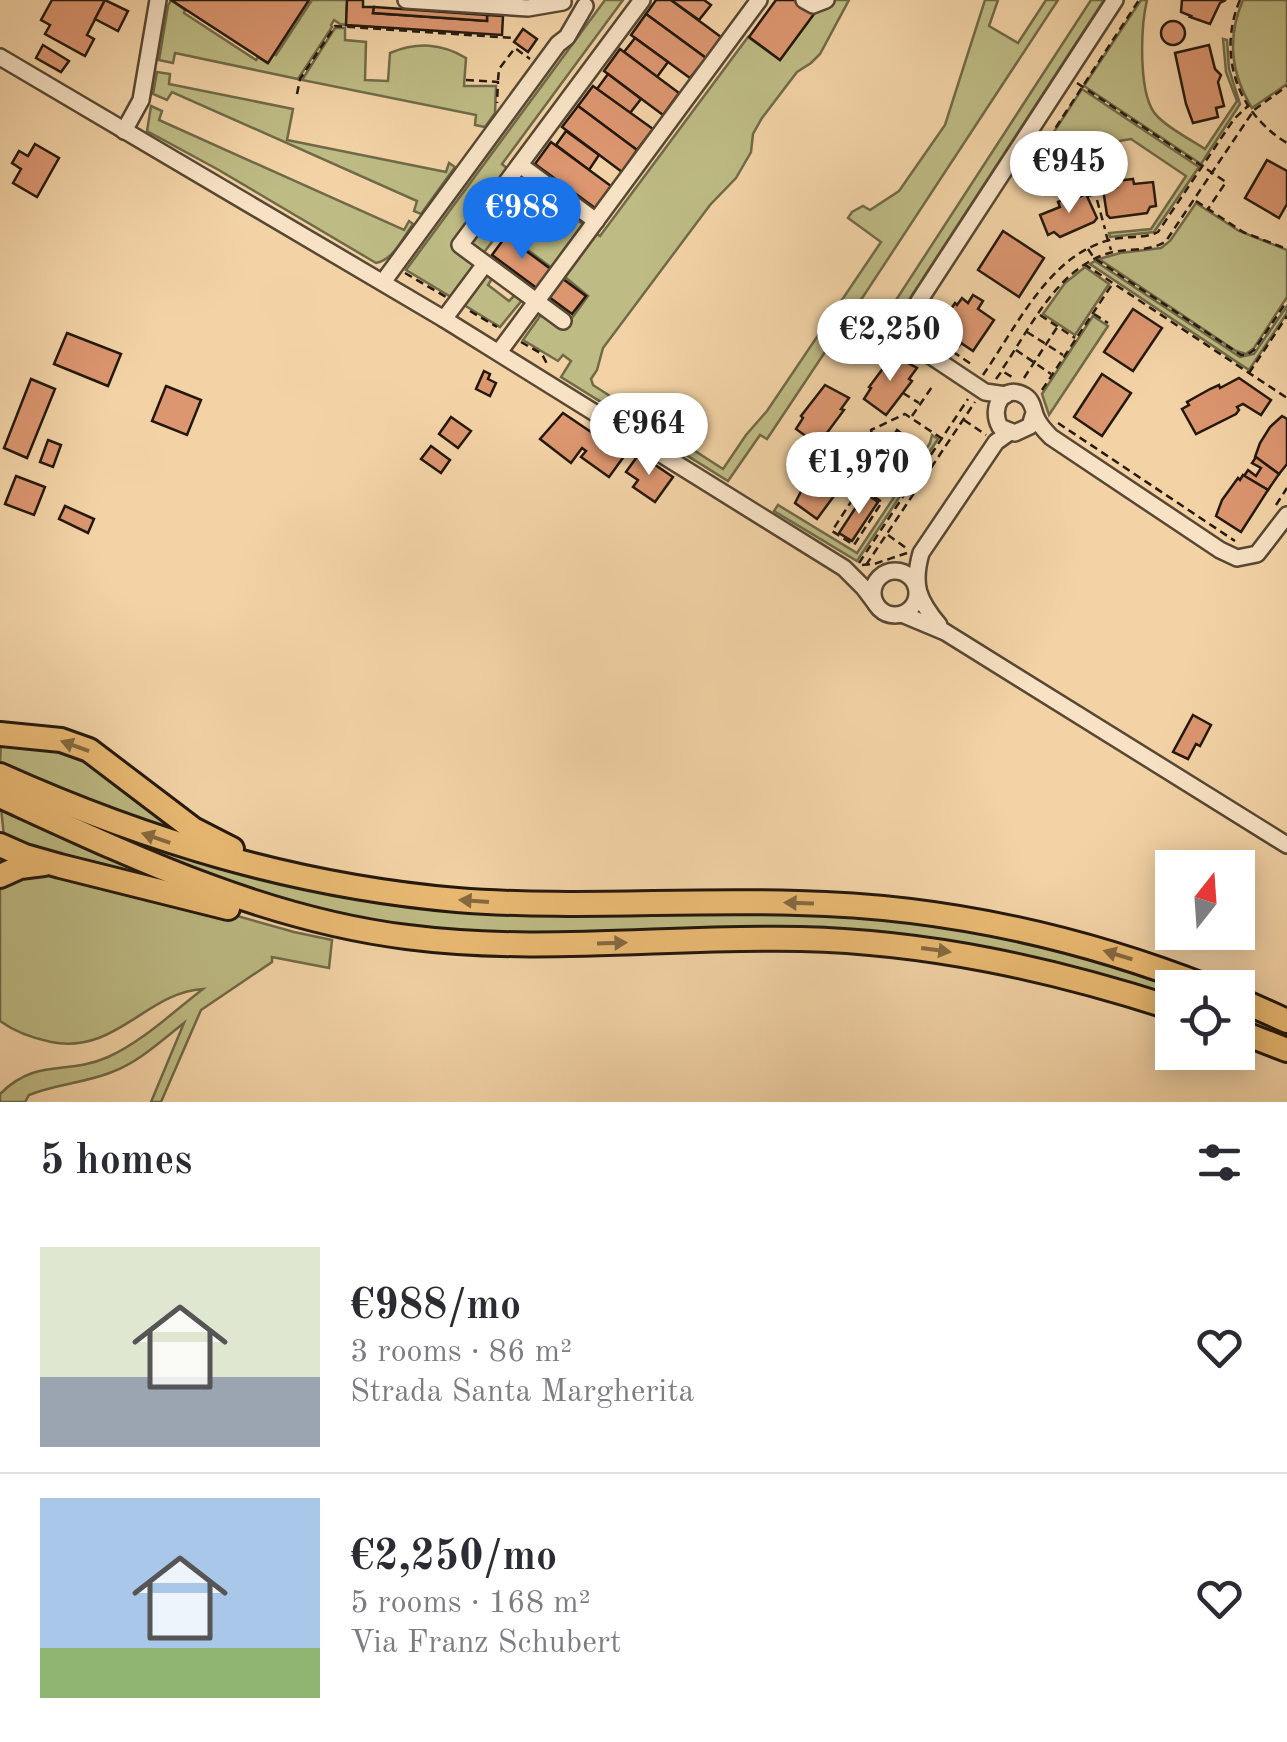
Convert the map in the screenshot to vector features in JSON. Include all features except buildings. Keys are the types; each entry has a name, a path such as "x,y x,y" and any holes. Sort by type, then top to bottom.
{"highway":[{"path":"0,734 50,738 80,746 212,840 246,854 380,891"},
{"path":"6,789 181,846 286,874 380,891 514,903 798,902 917,912 996,924 1074,942 1163,970"},
{"path":"6,789 186,878 262,906 353,929 431,940 516,945 748,939 883,944 1018,965 1155,1003"},
{"path":"0,846 60,866 344,938 376,943 431,940"},
{"path":"0,876 28,865 60,866"},
{"path":"1255,1007 1287,1021"},
{"path":"1255,1038 1287,1050"}],"street":[{"path":"124,132 141,97 158,0"},
{"path":"406,0 531,8 550,2 572,7 588,3"},
{"path":"563,322 460,245 642,0"},
{"path":"498,352 759,0"},
{"path":"804,0 813,4 826,0"},
{"path":"1006,395 925,352 912,334 911,320 919,300 1115,0"},
{"path":"558,44 566,19 563,2"},
{"path":"384,282 588,3"},
{"path":"0,58 384,282 851,566 862,572 905,573 911,577 925,608 945,632"},
{"path":"520,165 596,221"},
{"path":"444,319 485,264"},
{"path":"983,385 1000,427 1010,435 1051,437"},
{"path":"996,416 1000,398 1020,394 1041,415"},
{"path":"902,614 914,605 922,552 1010,435 1041,415"},
{"path":"1041,415 1038,422 1051,437 1237,558 1258,554 1279,513"},
{"path":"876,604 873,590 879,578 922,552"},
{"path":"851,566 876,604 887,613 902,614 945,632 1287,845"}],"path":[{"path":"1024,163 1030,167 1139,0"},
{"path":"1240,0 1230,52 1235,79 1252,112 1270,132 1287,143"},
{"path":"297,94 300,79 335,26 514,38"},
{"path":"498,82 499,69 515,48 534,61"},
{"path":"1066,76 1226,182 1208,209"},
{"path":"866,565 983,385 1002,370 1060,285 1094,258 1161,246 1252,112 1287,86"},
{"path":"851,566 864,555 942,438 983,385 1023,316 1054,274 1068,260 1108,240 1155,234 1236,117 1248,106"},
{"path":"1097,200 1112,252"},
{"path":"1194,200 1249,234 1287,249"},
{"path":"1088,248 1094,258 1241,355 1254,350 1287,301"},
{"path":"1084,264 1287,398"},
{"path":"1038,395 1113,282"},
{"path":"1092,313 1108,324"},
{"path":"1039,314 1076,338"},
{"path":"1023,316 1033,323"},
{"path":"1249,373 1287,316"},
{"path":"1002,370 1020,383 1058,326"},
{"path":"920,330 983,385"},
{"path":"1027,332 1064,356"},
{"path":"1015,350 1052,374"},
{"path":"911,418 934,384"},
{"path":"904,393 920,404"},
{"path":"860,488 832,531 854,545 882,502 855,484 855,454 869,446 871,430 905,414 942,438"},
{"path":"1041,415 1244,547"},
{"path":"869,446 878,452"},
{"path":"930,456 936,460"},
{"path":"1279,513 1287,488"},
{"path":"864,555 870,559"}],"shaded area":[{"path":"171,0 184,13 256,60 258,57 267,63 312,0 347,0 346,25 334,20 298,79 175,53 173,63 159,60"},
{"path":"605,0 623,0 502,164 509,170 452,246 476,264 451,297 406,270"},
{"path":"831,0 849,0 820,54 797,72 762,118 753,134 751,152 736,178 710,205 603,348 591,379 593,385 723,469 881,242 848,218 863,206 870,210 899,191 945,125 985,0 998,0 989,26 1018,43 1046,0 1058,0 853,312 878,329 870,340 843,325 767,439 760,435 728,481 561,377 571,361 563,355 558,361 523,340 540,316 564,329 588,296 565,277 748,37 780,60 813,15 810,11"},
{"path":"1091,0 1104,0 905,306 904,333 915,357 885,317"},
{"path":"1141,0 1147,0 1142,61 1151,108 1169,126 1205,149 1237,101 1226,72 1223,39 1227,40 1229,69 1240,104 1201,164 1084,86"},
{"path":"1243,0 1287,0 1287,84 1252,108 1239,82 1234,55 1235,28"},
{"path":"335,28 345,28 345,40 366,42 365,80 388,81 390,53 400,49 429,46 457,53 466,58 464,86 496,86 495,113 485,127 475,125 476,115 302,80"},
{"path":"157,72 170,74 169,84 293,109 287,140 446,172 449,163 455,167 421,214 414,211 417,201 172,92 167,100 153,94"},
{"path":"1082,89 1199,167 1154,232 1110,237 1109,233 1151,229 1186,176 1131,139 1083,147 1029,170"},
{"path":"151,106 162,111 159,120 404,230 409,221 413,224 393,253 376,263 147,131"},
{"path":"518,177 584,225 552,268 501,230 482,255 468,244"},
{"path":"1196,203 1239,231 1287,250 1287,297 1246,354 1099,259 1161,248"},
{"path":"1095,261 1240,357 1254,354 1287,306 1287,313 1249,370 1090,264"},
{"path":"1085,267 1109,284 1075,335 1043,314 1065,283"},
{"path":"487,273 493,277 488,285 509,301 516,294 523,299 500,327 464,305"},
{"path":"1093,316 1108,326 1049,415 1042,394"},
{"path":"932,435 938,439 857,561 774,511 778,505 857,553"},
{"path":"1,741 79,751 194,838 147,824 0,765"},
{"path":"1,808 183,888 29,850 4,837"},
{"path":"85,820 295,884 846,912 1013,935 1155,977 1155,995 1030,959 415,930 273,901 83,825"},
{"path":"36,871 332,940 329,968 272,957 272,962 201,1010 161,1102 151,1102 184,1023 122,1068 39,1091 29,1095 25,1102 0,1102 0,1094 27,1075 93,1063 121,1051 203,989 165,1000 112,1032 74,1044 37,1039 0,1021 0,883"}]}
